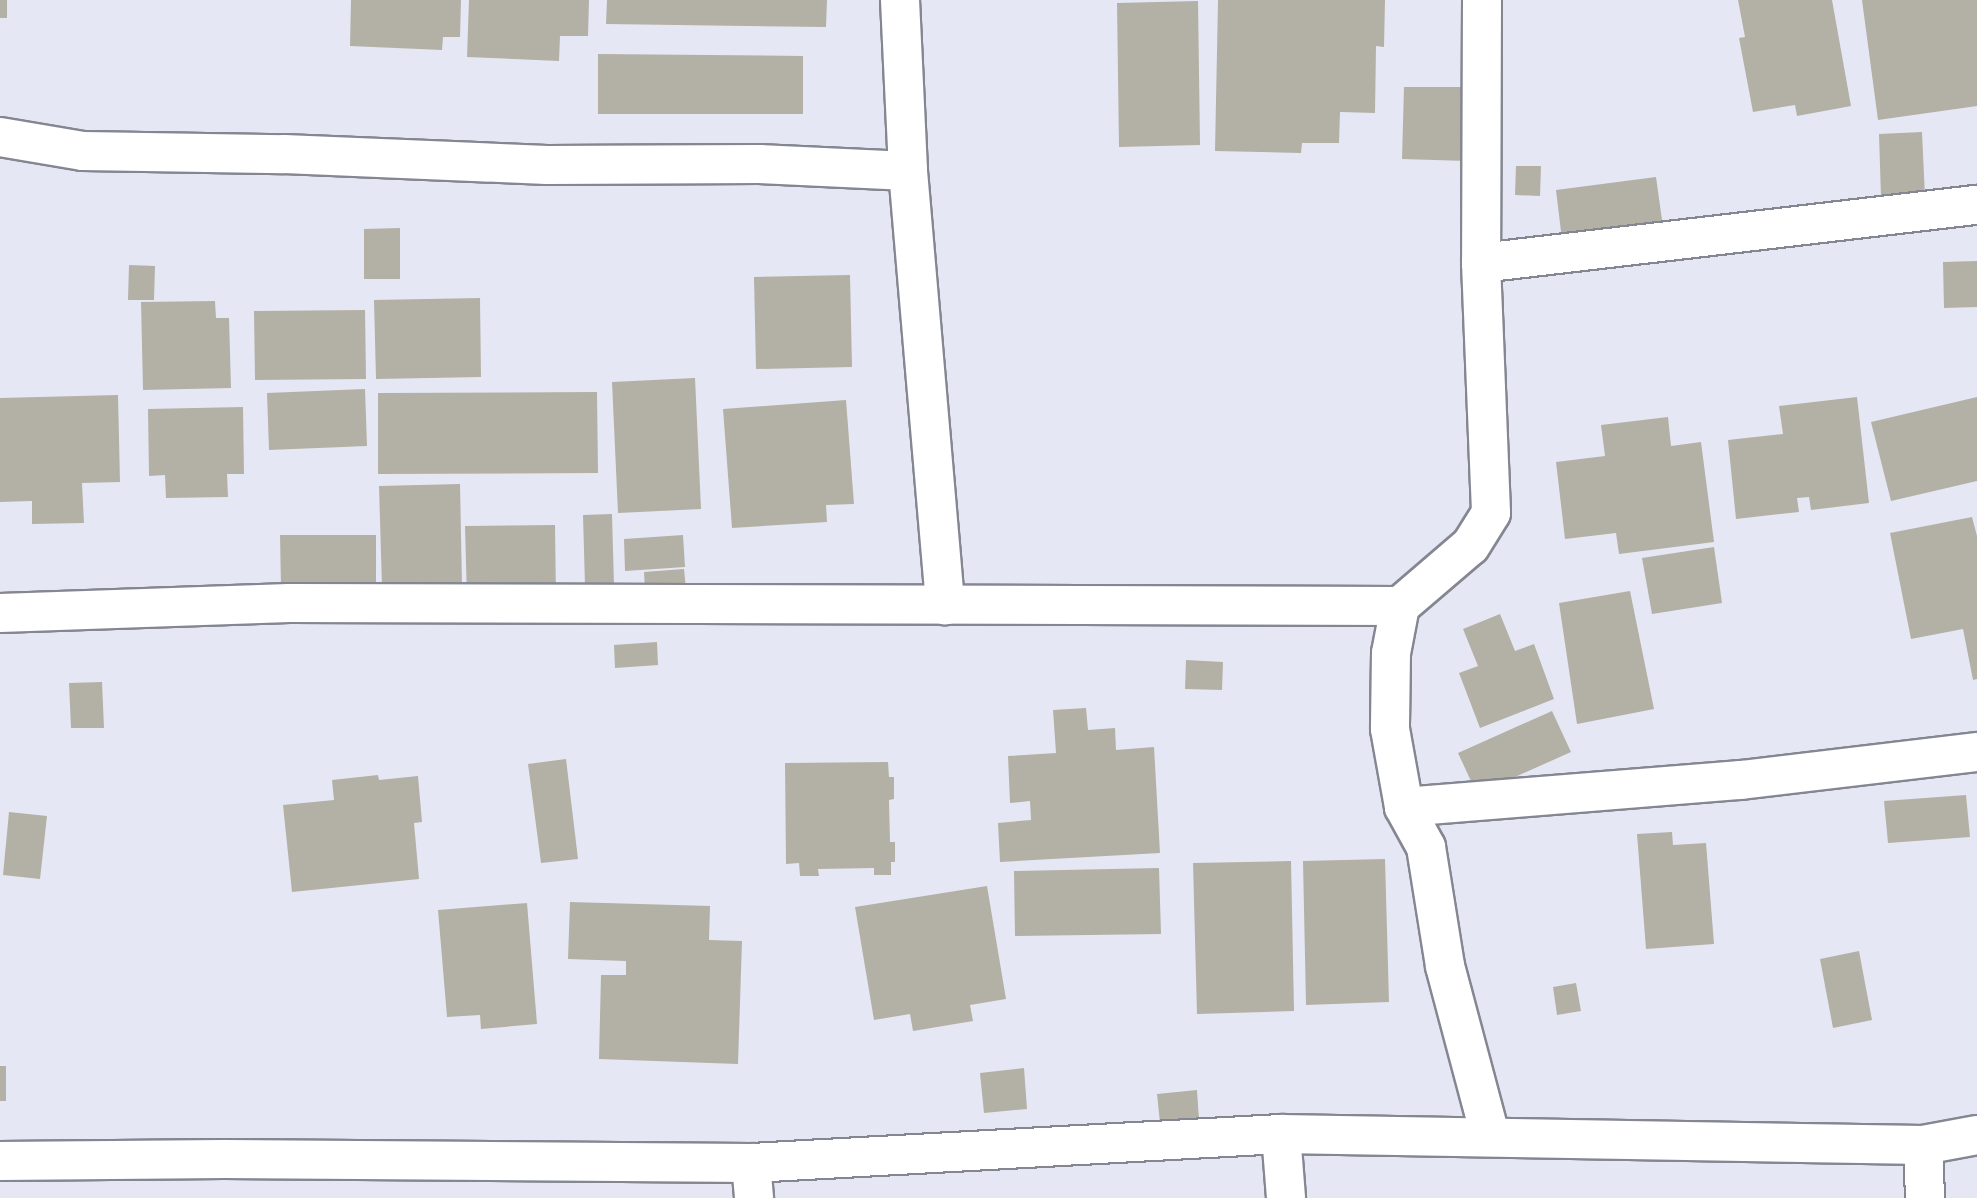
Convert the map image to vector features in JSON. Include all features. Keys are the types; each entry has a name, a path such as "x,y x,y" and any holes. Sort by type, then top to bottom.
{"street":[{"path":"900,0 908,171 945,605"},
{"path":"1482,0 1481,263 1491,513 1470,546 1400,606 1391,653 1390,730 1404,807 1426,847 1445,966 1490,1135"},
{"path":"0,137 83,151 547,165 760,164 908,171"},
{"path":"1481,263 1977,205"},
{"path":"0,613 289,603 1400,606"},
{"path":"1404,807 1741,780 1977,752"},
{"path":"1281,1134 1286,1198"},
{"path":"0,1161 224,1159 753,1181 1281,1134 1490,1135 1923,1145 1977,1135"},
{"path":"1923,1145 1925,1198"}],"building":[{"path":"0,0 7,0 7,18 0,18"},
{"path":"351,0 461,0 460,37 443,37 442,50 350,46"},
{"path":"469,0 589,0 588,36 560,36 559,61 467,57"},
{"path":"607,0 827,0 826,27 606,24"},
{"path":"1218,0 1385,0 1384,47 1376,46 1375,113 1340,112 1339,143 1302,143 1301,153 1215,151"},
{"path":"1738,0 1832,0 1851,106 1797,116 1795,105 1753,112 1739,38 1745,37"},
{"path":"1862,0 1977,0 1977,106 1878,120"},
{"path":"1198,1 1200,145 1119,147 1117,3"},
{"path":"598,54 803,56 803,114 598,114"},
{"path":"1404,87 1468,87 1467,161 1402,159"},
{"path":"1922,132 1925,197 1881,198 1879,134"},
{"path":"1516,166 1541,166 1540,196 1515,195"},
{"path":"1656,177 1663,227 1562,240 1556,190"},
{"path":"400,228 400,279 364,279 364,229"},
{"path":"1977,261 1977,307 1944,308 1943,262"},
{"path":"129,265 155,266 154,300 128,300"},
{"path":"850,275 852,367 756,369 754,277"},
{"path":"480,298 481,377 376,379 374,300"},
{"path":"215,301 216,318 229,318 231,388 143,390 141,302"},
{"path":"365,310 366,379 255,380 254,311"},
{"path":"695,378 701,509 618,513 612,382"},
{"path":"365,389 367,446 269,450 267,393"},
{"path":"597,392 598,473 378,474 378,393"},
{"path":"118,395 120,482 82,483 84,523 32,524 32,501 0,502 0,398"},
{"path":"1857,397 1869,503 1811,510 1809,497 1797,498 1799,512 1736,519 1728,440 1783,434 1779,406"},
{"path":"1977,397 1977,481 1891,501 1871,422"},
{"path":"846,400 854,504 826,505 827,522 732,528 723,409"},
{"path":"243,407 244,474 227,474 228,497 166,498 165,475 149,476 148,409"},
{"path":"1668,417 1671,446 1701,442 1714,542 1619,554 1616,533 1565,539 1556,462 1605,456 1601,425"},
{"path":"460,484 462,585 382,587 379,486"},
{"path":"612,514 614,586 585,586 583,515"},
{"path":"1972,517 1977,536 1977,679 1973,680 1963,629 1911,639 1890,533"},
{"path":"555,525 556,599 467,600 465,526"},
{"path":"280,535 376,535 376,587 281,587"},
{"path":"683,535 685,567 625,571 624,539"},
{"path":"1714,547 1722,603 1652,614 1642,558"},
{"path":"684,569 686,589 645,591 644,572"},
{"path":"1630,591 1654,709 1577,724 1559,603"},
{"path":"1500,614 1515,651 1534,644 1554,699 1480,728 1459,673 1478,666 1463,629"},
{"path":"657,642 658,665 615,668 614,645"},
{"path":"1186,660 1223,662 1222,690 1185,689"},
{"path":"102,682 104,728 71,728 69,683"},
{"path":"1086,708 1088,730 1115,728 1116,750 1154,747 1160,853 1000,862 998,823 1031,820 1030,801 1010,803 1008,756 1056,753 1053,710"},
{"path":"1552,711 1571,752 1477,794 1458,753"},
{"path":"566,759 578,859 541,863 528,764"},
{"path":"888,762 889,777 894,777 894,799 889,800 890,842 895,842 895,862 891,862 891,875 874,875 874,868 818,869 819,876 800,876 799,863 786,864 785,763"},
{"path":"378,775 379,780 418,776 422,822 414,823 419,879 292,892 283,805 334,800 332,780"},
{"path":"1966,795 1970,837 1888,843 1884,801"},
{"path":"9,812 47,816 40,879 3,875"},
{"path":"1672,832 1673,845 1706,843 1714,944 1646,949 1637,834"},
{"path":"1385,859 1389,1002 1306,1005 1303,861"},
{"path":"1291,861 1294,1011 1197,1014 1193,863"},
{"path":"1159,868 1161,934 1015,936 1014,871"},
{"path":"987,886 1006,999 970,1005 973,1021 913,1031 910,1014 874,1020 855,907"},
{"path":"570,902 710,906 709,940 742,941 738,1064 599,1059 601,975 626,975 626,961 568,959"},
{"path":"527,903 537,1024 481,1029 480,1015 447,1017 438,910"},
{"path":"1859,951 1872,1020 1833,1028 1820,959"},
{"path":"1576,983 1581,1011 1557,1015 1553,987"},
{"path":"0,1066 6,1066 6,1101 0,1101"},
{"path":"1024,1068 1027,1109 984,1113 980,1073"},
{"path":"1197,1090 1199,1120 1160,1123 1157,1094"}]}
